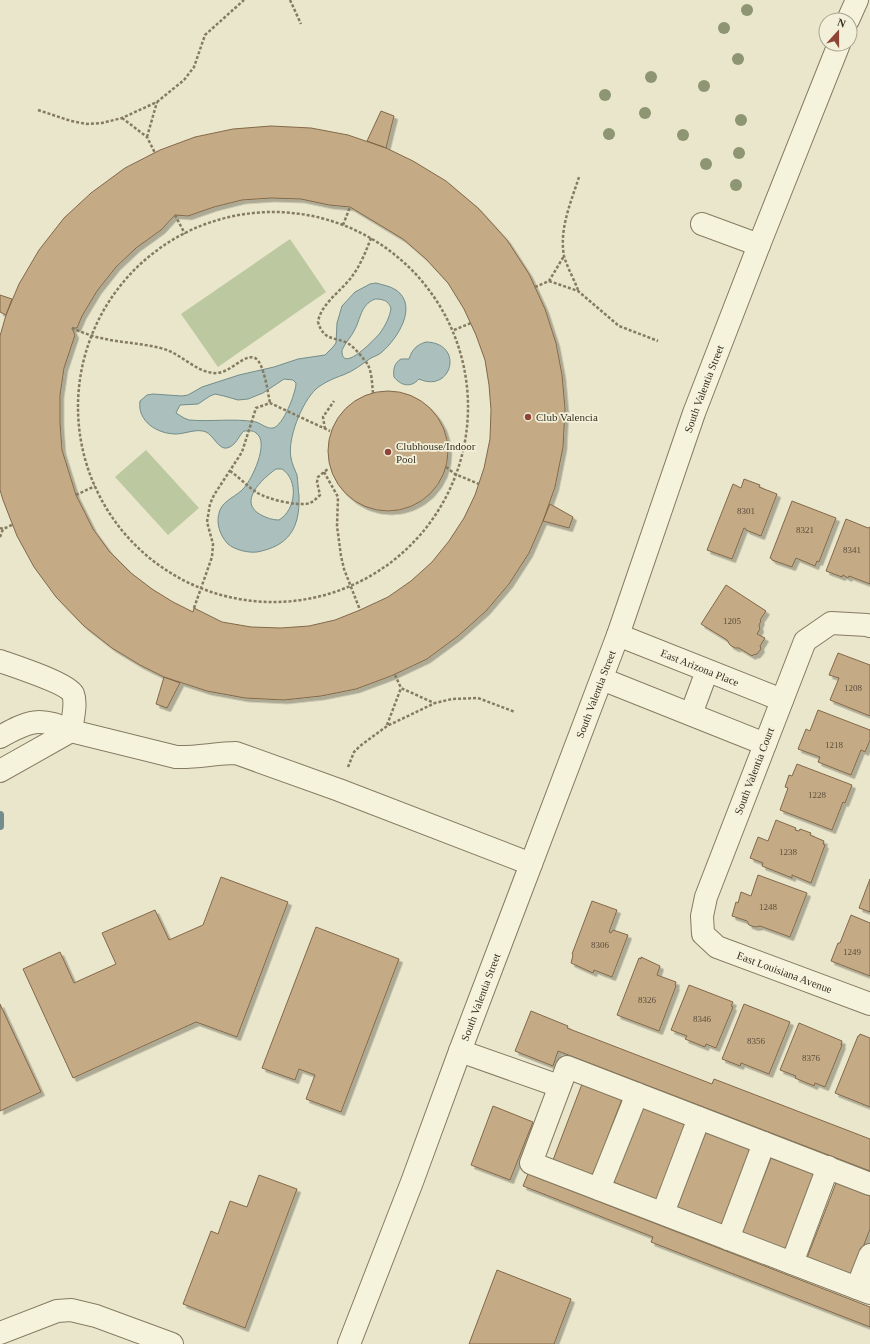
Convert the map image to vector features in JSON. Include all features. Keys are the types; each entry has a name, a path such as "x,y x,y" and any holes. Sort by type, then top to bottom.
{"street":[{"path":"852,12 857,0"},
{"name":"South Valentia Street","path":"349,1344 412,1182 460,1050 602,679 694,413 836,52"},
{"path":"702,224 759,245"},
{"name":"South Valentia Court","path":"703,934 702,916 706,897 805,641 831,623 870,626"},
{"name":"East Arizona Place","path":"618,635 782,700"},
{"path":"0,661 69,689 73,695 74,703 71,731"},
{"path":"691,714 707,670"},
{"path":"602,679 765,744"},
{"path":"0,737 22,725 33,722 50,723 71,731 176,756 193,757 222,753 236,753 531,864"},
{"path":"0,771 71,731"},
{"name":"East Louisiana Avenue","path":"703,934 716,946 870,1004"},
{"path":"460,1050 559,1086"},
{"path":"870,1184 567,1067 531,1163 864,1291 870,1255"},
{"path":"598,1189 637,1094"},
{"path":"663,1213 699,1118"},
{"path":"728,1239 764,1143"},
{"path":"792,1263 828,1168"},
{"path":"0,1333 57,1311 71,1310 96,1316 172,1344"}],"path":[{"path":"38,110 71,121 87,124 102,123 122,118 157,102 170,93 194,68 205,35 244,0"},
{"path":"290,0 301,24"},
{"path":"147,137 157,102"},
{"path":"122,118 147,137 155,153"},
{"path":"578,291 564,256 563,239 569,208 579,177"},
{"path":"343,225 350,206"},
{"path":"270,212 298,213 323,218 343,225 371,238 390,250 411,268 431,290 446,313 454,330 464,360 469,382 471,405 469,431 464,458 428,522 414,540 375,572 328,596 305,601 279,603 252,602 226,597 181,579 162,568 143,553 124,533 109,513 95,486 81,440 78,416 79,391 82,371 92,336 112,296 130,275 148,258 171,241 195,228 244,214 270,212"},
{"path":"175,215 185,234"},
{"path":"371,238 353,276 322,310 318,316 318,322 322,333 330,339 348,344 368,364 372,393"},
{"path":"535,287 549,281 564,256"},
{"path":"549,281 578,291 619,326 658,341"},
{"path":"454,330 471,323"},
{"path":"72,328 92,336 164,349 206,372 224,372 250,357 256,359 261,366 270,403"},
{"path":"325,429 323,417 334,401"},
{"path":"194,608 213,551 213,544 207,522 207,512 214,495 242,452 256,408 270,403 330,431"},
{"path":"446,467 455,474 479,484"},
{"path":"230,471 242,479 257,493 282,502 305,504 311,502 320,495 317,482 318,477 329,468"},
{"path":"324,472 338,497 337,526 344,569 360,610"},
{"path":"76,495 95,486"},
{"path":"0,537 2,528 12,525"},
{"path":"395,675 401,688 435,703"},
{"path":"387,726 401,688"},
{"path":"354,752 387,726 435,703 452,699 478,698 515,712"}],"green space":[{"path":"290,239 326,292 218,367 181,314"},
{"path":"146,450 199,508 168,535 115,477"}],"shaded area":[{"path":"376,283 391,288 396,290 403,297 406,305 406,313 399,331 381,353 351,372 332,379 316,389 301,412 293,431 290,450 297,475 299,507 295,526 290,534 285,540 277,545 257,552 234,548 228,544 219,528 218,519 220,510 224,503 244,488 251,477 260,452 260,438 253,431 244,431 233,445 224,448 221,447 206,432 195,431 176,434 162,432 155,429 145,420 140,408 140,401 147,395 153,394 188,395 202,387 239,375 274,367 298,359 325,355 336,343 337,323 342,306 355,292 370,284","holes":["375,299 384,300 390,305 391,308 384,327 366,348 347,359 343,357 342,350 354,331 366,305","284,379 293,380 296,383 285,416 281,422 273,428 248,421 189,420 176,413 180,405 198,404 215,394 238,400 248,399 263,393","276,469 282,469 291,480 293,487 292,502 285,515 279,520 270,519 261,515 254,510 251,504 254,491 264,479"]},
{"path":"426,342 438,344 446,350 450,358 450,366 446,374 440,380 430,382 419,379 413,384 403,384 394,377 395,365 401,359 409,359 415,348"}],"building":[{"path":"381,111 394,116 386,148 367,141"},
{"name":"Club Valencia","path":"271,126 311,128 348,135 386,148 413,161 446,181 478,208 507,240 529,274 545,309 556,343 562,375 565,409 563,447 555,487 543,521 529,553 509,584 486,611 458,636 427,659 391,676 356,689 321,696 284,700 245,698 207,691 164,677 140,665 112,648 84,626 56,597 34,567 17,536 0,490 0,336 6,315 19,284 39,250 64,218 91,193 125,168 160,150 195,137 233,129","holes":["271,198 301,199 329,205 350,207 403,239 426,259 448,283 464,309 485,360 491,410 490,439 484,468 475,495 464,518 449,541 432,562 411,581 388,597 335,620 309,626 281,628 251,627 222,622 194,608 193,612 173,602 152,589 131,573 109,551 93,529 76,495 62,450 60,395 64,368 75,335 72,328 77,328 82,316 97,291 116,267 136,248 161,230 175,215 188,216 214,207 242,200"]},
{"path":"0,295 12,299 6,315 0,312"},
{"name":"Clubhouse/Indoor Pool","path":"388,391 411,395 431,408 444,428 448,451 444,474 431,494 411,507 388,511 365,507 345,494 332,474 328,451 332,428 345,408 365,395"},
{"path":"744,479 777,494 761,536 744,528 732,559 707,550 733,484 741,488"},
{"path":"792,501 836,518 819,562 817,561 815,566 796,558 792,567 770,558"},
{"path":"550,504 573,517 569,528 543,521"},
{"path":"846,519 868,528 870,527 870,584 849,576 848,578 843,575 842,577 826,571"},
{"path":"726,585 766,611 760,620 760,629 757,634 765,638 760,646 761,649 757,654 752,656 739,648 735,648 730,645 727,640 701,624"},
{"path":"838,653 870,665 870,716 830,700 839,678 829,675"},
{"path":"164,677 180,683 167,708 156,704"},
{"path":"818,710 870,730 870,740 865,752 861,750 851,775 818,762 820,757 798,749 806,729 810,731"},
{"path":"797,764 852,785 845,803 843,802 832,830 780,810 788,788 785,787 789,775 792,776"},
{"path":"776,820 796,828 795,830 799,831 800,829 811,833 810,835 824,841 823,844 825,845 811,883 792,875 792,878 762,866 763,863 750,858 758,837 768,841"},
{"path":"758,875 807,893 790,937 760,926 755,927 749,925 747,921 732,916 741,892 751,896"},
{"path":"221,877 288,902 237,1037 196,1022 73,1078 23,969 60,952 74,983 116,964 102,933 155,910 169,940 203,925"},
{"path":"870,879 870,912 859,908"},
{"path":"592,901 617,910 609,932 611,933 613,930 628,935 612,977 594,970 593,973 571,963 572,954"},
{"path":"851,915 870,923 870,976 831,961"},
{"path":"316,927 399,959 341,1112 306,1099 315,1075 299,1069 295,1080 262,1068"},
{"path":"641,957 660,966 657,975 676,982 676,986 659,1031 617,1015 639,958 641,959"},
{"path":"689,985 733,1002 731,1006 733,1007 716,1048 706,1044 705,1047 685,1039 687,1036 671,1030"},
{"path":"0,1004 41,1092 0,1111"},
{"path":"744,1004 790,1022 769,1074 741,1063 740,1066 722,1059"},
{"path":"531,1011 568,1026 567,1028 712,1084 714,1079 870,1139 870,1171 558,1051 553,1066 515,1051"},
{"path":"799,1023 842,1041 842,1045 825,1087 815,1083 814,1086 795,1078 796,1076 780,1070"},
{"path":"860,1034 870,1038 870,1107 835,1093"},
{"path":"582,1084 622,1099 593,1176 553,1160"},
{"path":"493,1106 533,1122 510,1180 471,1165"},
{"path":"642,1107 687,1125 658,1200 613,1182"},
{"path":"706,1132 751,1150 722,1225 677,1208"},
{"path":"771,1158 816,1175 787,1251 742,1233"},
{"path":"528,1174 870,1307 870,1327 651,1242 653,1237 523,1186"},
{"path":"259,1175 297,1189 245,1328 183,1304 211,1231 218,1234 230,1201 247,1207"},
{"path":"836,1183 870,1196 870,1229 852,1276 807,1258"},
{"path":"497,1270 571,1299 554,1344 469,1344"}],"waterway":[{"path":"0,815 0,826"}],"place":[{"name":"Club Valencia","path":"528,417"},
{"name":"Clubhouse/Indoor Pool","path":"388,452"}]}
